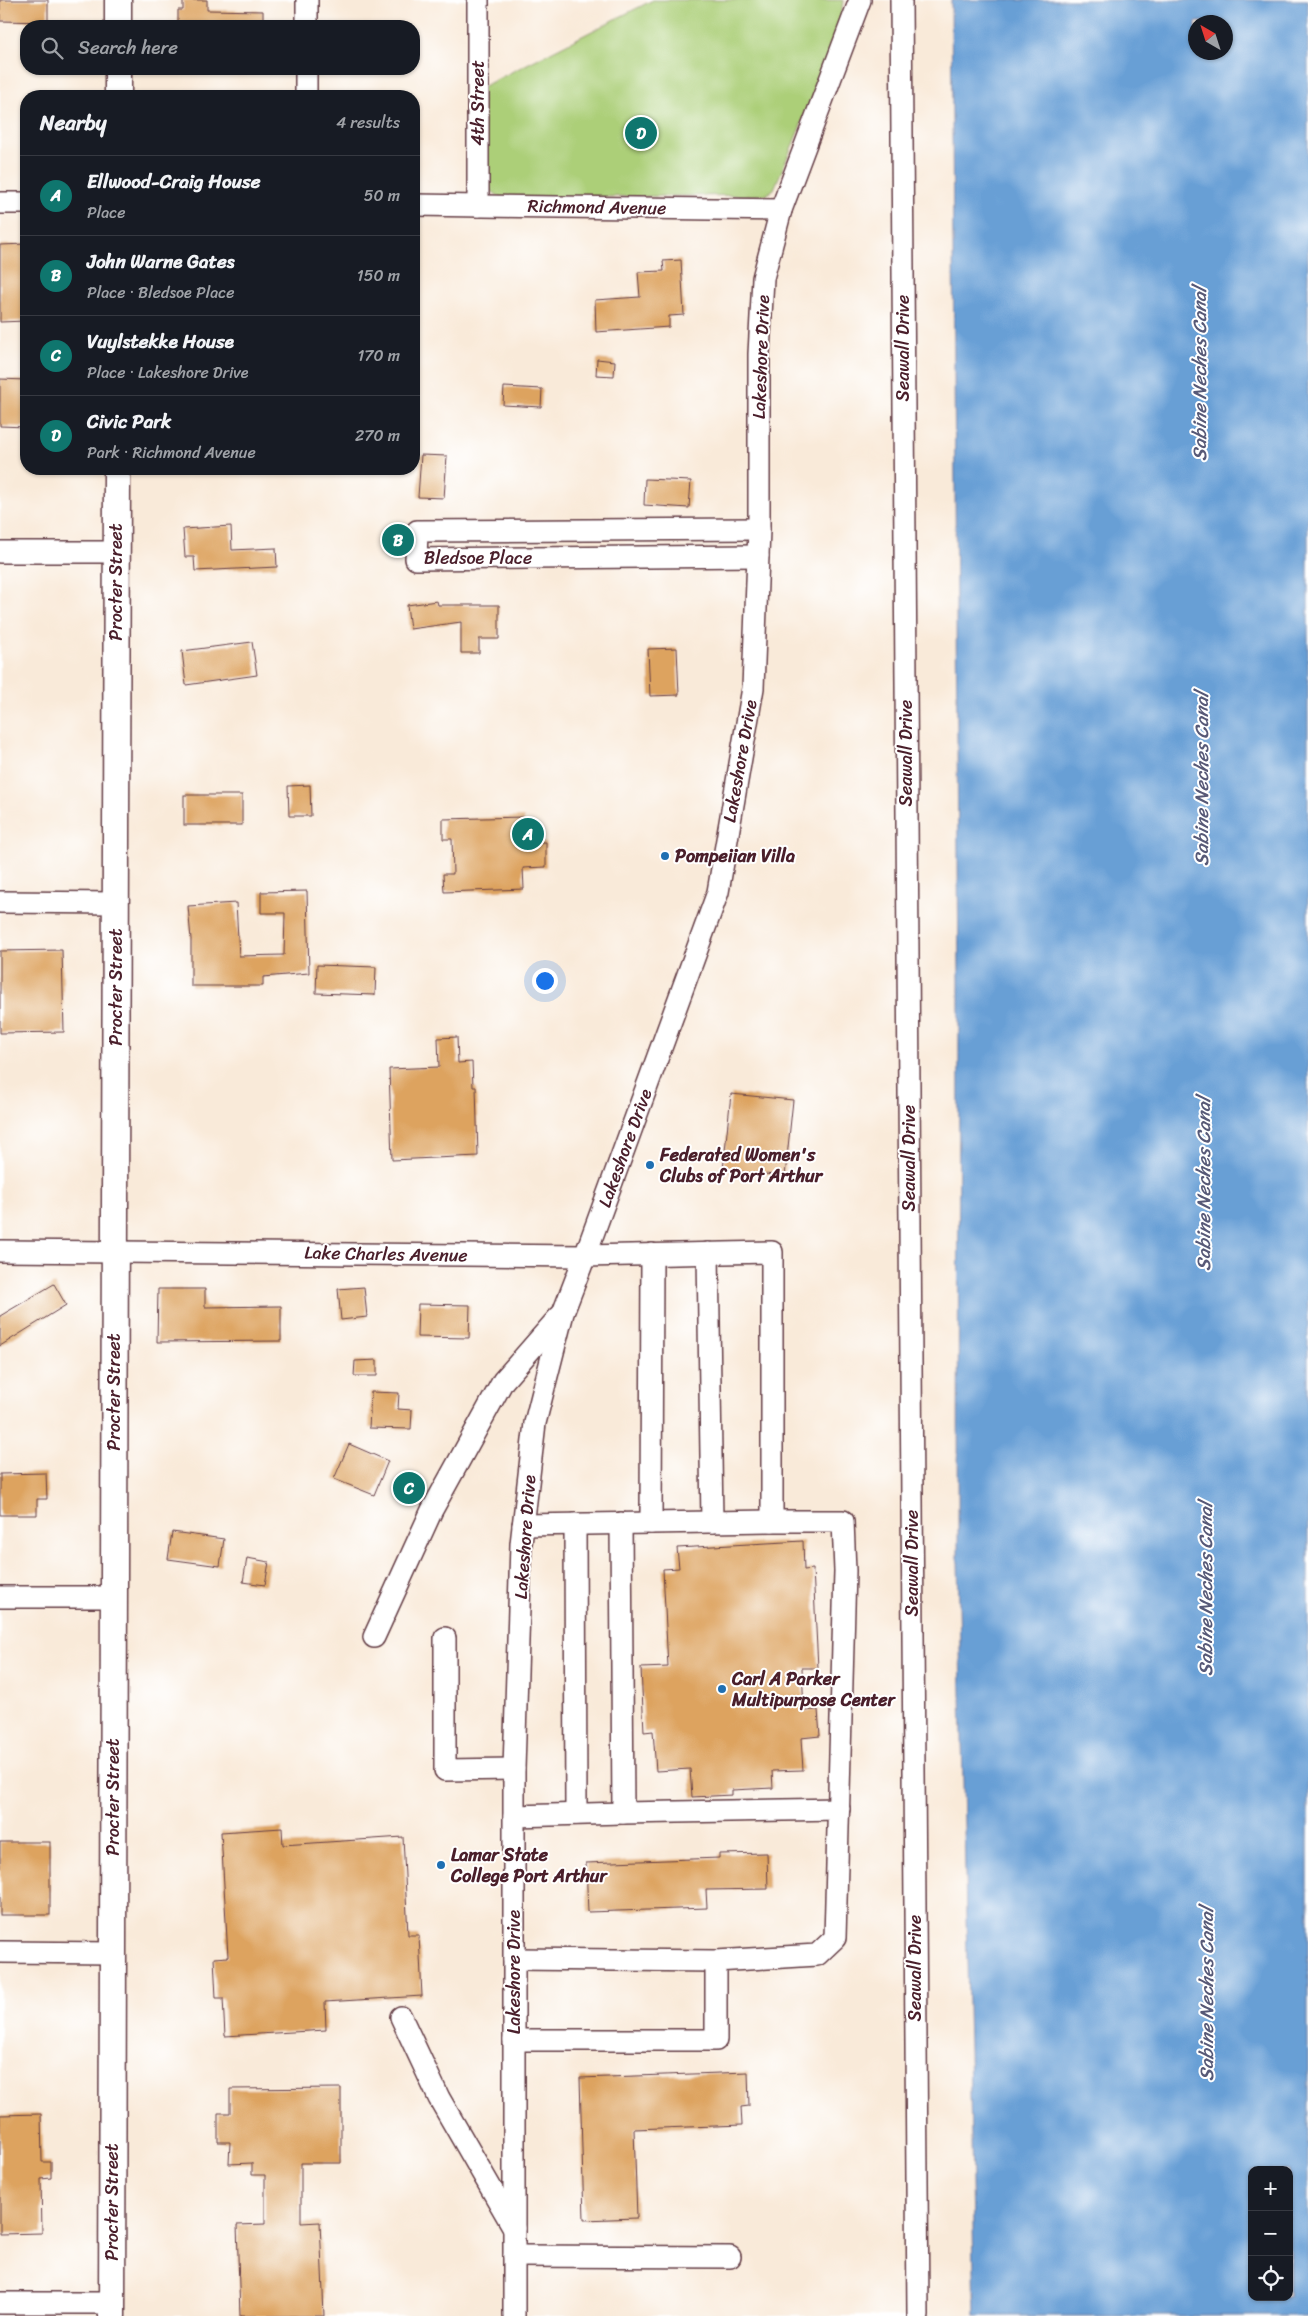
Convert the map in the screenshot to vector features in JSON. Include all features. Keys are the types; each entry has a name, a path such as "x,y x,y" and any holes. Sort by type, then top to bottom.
{"main road":[{"path":"118,0 118,20"},
{"path":"118,75 118,90"},
{"name":"Procter Street","path":"112,2310 117,475"}],"street":[{"path":"307,0 307,20"},
{"name":"4th Street","path":"478,0 478,206"},
{"name":"Lakeshore Drive","path":"514,2316 514,1768 523,1525 535,1423 562,1313 585,1256 718,892 753,688 759,529 759,354 763,278 781,210 860,0"},
{"name":"Seawall Drive","path":"901,0 918,2316"},
{"path":"306,75 306,90"},
{"path":"0,203 20,203"},
{"name":"Richmond Avenue","path":"420,205 781,210"},
{"name":"Bledsoe Place","path":"758,556 416,559 417,531 759,529"},
{"path":"0,552 116,552"},
{"path":"0,902 116,903"},
{"name":"Lake Charles Avenue","path":"0,1251 585,1256 772,1252 772,1521"},
{"path":"708,1253 712,1522"},
{"path":"651,1522 652,1254"},
{"path":"374,1637 432,1510 503,1381 562,1313"},
{"path":"514,1959 716,1961 817,1955 835,1938 845,1570 843,1521 523,1525"},
{"path":"621,1523 623,1813"},
{"path":"576,1524 576,1814"},
{"path":"0,1596 114,1597"},
{"path":"445,1638 445,1770 514,1768"},
{"path":"514,1816 840,1809"},
{"path":"0,1952 113,1952"},
{"path":"514,2040 716,2040 716,1961"},
{"path":"401,2016 439,2098 514,2228"},
{"path":"514,2256 730,2257"},
{"path":"0,2303 112,2310"}],"green space":[{"path":"653,0 843,0 839,35 774,189 766,195 501,198 486,187 482,87"}],"water":[{"name":"Sabine Neches Canal","path":"951,0 1308,0 1308,2316 975,2316 958,1561 959,981"}],"building":[{"path":"0,0 48,0 48,20 0,21"},
{"path":"183,0 207,0 207,10 263,11 263,20 178,20 178,10 183,10"},
{"path":"20,244 20,321 0,322 0,245"},
{"path":"681,260 684,315 669,316 669,327 596,332 595,300 640,297 638,272 664,271 663,261"},
{"path":"597,359 615,361 614,376 596,375"},
{"path":"0,379 20,380 20,427 0,426"},
{"path":"504,387 542,389 541,407 503,405"},
{"path":"421,455 447,456 444,498 418,497"},
{"path":"645,479 691,481 689,508 644,505"},
{"path":"231,526 232,550 276,548 277,567 195,571 194,557 185,557 183,529"},
{"path":"437,601 438,605 499,605 499,639 479,639 479,653 461,653 461,622 410,629 407,605"},
{"path":"252,642 257,675 186,685 182,651"},
{"path":"677,648 679,695 650,696 648,649"},
{"path":"310,785 311,816 289,816 288,786"},
{"path":"184,795 242,795 242,825 184,825"},
{"path":"524,817 525,843 546,842 546,867 523,868 524,889 444,892 443,874 453,874 452,839 443,839 443,819"},
{"path":"307,891 309,973 263,977 263,986 191,986 191,939 188,906 236,903 239,956 284,955 285,913 261,913 261,892"},
{"path":"62,950 64,1032 0,1033 0,951"},
{"path":"317,965 376,967 375,995 316,993"},
{"path":"457,1037 458,1063 472,1062 473,1087 476,1087 478,1156 392,1160 389,1069 439,1067 438,1038"},
{"path":"731,1094 793,1100 785,1176 723,1170"},
{"path":"54,1284 66,1305 0,1346 0,1316"},
{"path":"364,1287 367,1317 341,1320 338,1289"},
{"path":"158,1289 205,1289 205,1307 281,1306 281,1341 157,1342"},
{"path":"418,1304 470,1305 469,1338 417,1337"},
{"path":"377,1360 377,1376 354,1376 355,1361"},
{"path":"371,1392 399,1393 398,1409 412,1410 411,1429 369,1428"},
{"path":"349,1444 388,1461 374,1495 334,1479"},
{"path":"46,1473 47,1499 37,1499 37,1515 0,1515 0,1474"},
{"path":"172,1532 224,1539 220,1566 168,1559"},
{"name":"Carl A Parker Multipurpose Center","path":"803,1541 804,1570 813,1569 818,1668 802,1668 804,1711 818,1710 820,1736 801,1738 803,1770 772,1771 773,1788 732,1790 732,1795 692,1797 690,1769 656,1771 653,1731 644,1732 641,1668 668,1667 663,1569 679,1568 677,1548"},
{"path":"247,1558 269,1562 265,1585 243,1582"},
{"path":"282,1828 283,1845 403,1837 408,1935 419,1935 422,1996 325,2002 326,2030 225,2036 223,1998 216,1998 214,1958 228,1957 221,1832"},
{"path":"0,1842 50,1842 50,1915 0,1915"},
{"path":"767,1853 768,1889 706,1890 707,1908 588,1912 586,1863 719,1858 719,1854"},
{"path":"748,2072 749,2106 741,2107 742,2125 634,2129 637,2218 584,2220 580,2078"},
{"path":"341,2088 341,2163 301,2163 301,2223 320,2222 324,2316 240,2316 237,2225 265,2224 265,2175 252,2175 252,2163 229,2164 230,2142 218,2142 218,2113 230,2113 230,2089"},
{"path":"41,2114 42,2162 51,2162 51,2178 41,2179 42,2233 0,2234 0,2115"}],"place":[{"name":"Civic Park","path":"641,133"},
{"name":"John Warne Gates","path":"398,540"},
{"name":"Ellwood-Craig House","path":"528,834"},
{"name":"Pompeiian Villa","path":"665,856"},
{"name":"Federated Women's Clubs of Port Arthur","path":"650,1165"},
{"name":"Vuylstekke House","path":"409,1488"},
{"name":"Carl A Parker Multipurpose Center","path":"722,1689"},
{"name":"Lamar State College Port Arthur","path":"441,1865"}]}
